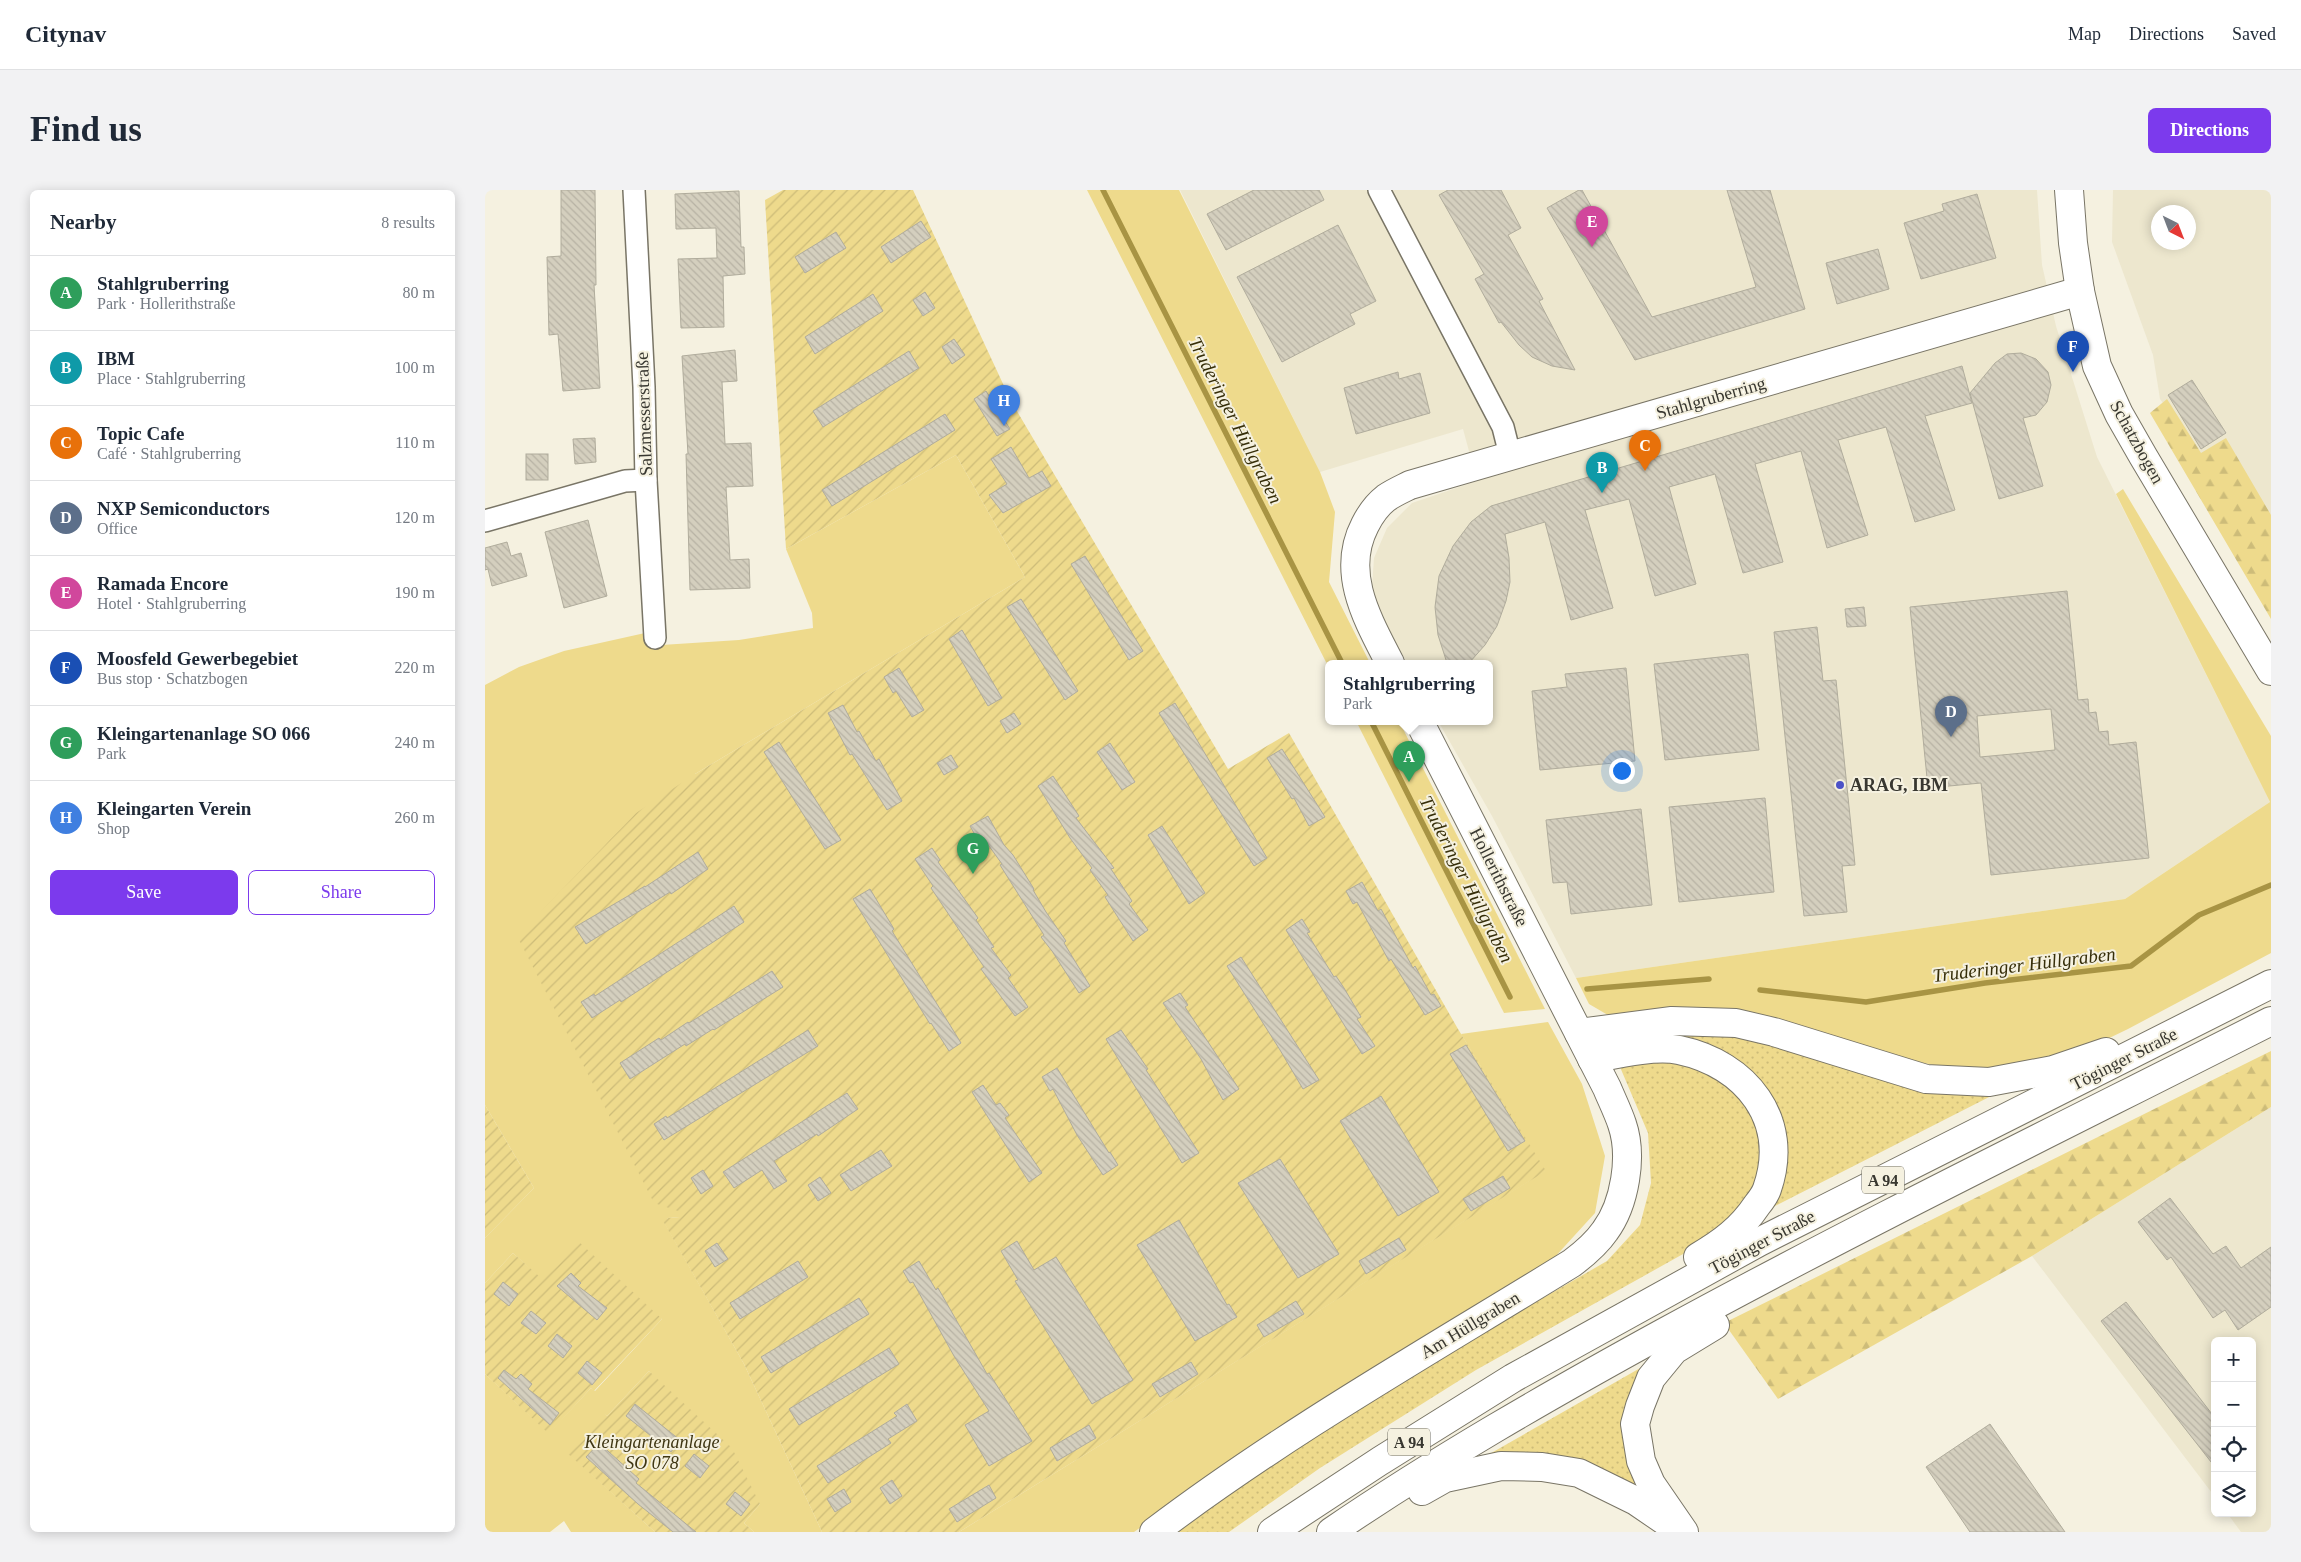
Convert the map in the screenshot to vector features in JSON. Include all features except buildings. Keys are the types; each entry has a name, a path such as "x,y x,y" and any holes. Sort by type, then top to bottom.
{"main road":[{"name":"Schatzbogen","path":"2069,190 2073,243 2080,291 2097,366 2119,414 2271,671"},
{"name":"Stahlgruberring","path":"1510,455 2080,291"},
{"path":"1388,660 1365,615 1357,590 1354,561 1359,536 1370,514 1386,498 1410,485 1510,455"},
{"name":"Hollerithstraße","path":"1421,725 1579,1033"},
{"name":"Töginger Straße","path":"1272,1532 1380,1460 1513,1378 1759,1242 2271,984"},
{"path":"1579,1033 1671,1021 1736,1023 1774,1032 1926,1079 1989,1082 2053,1070 2108,1052 2189,1009 2219,1010"},
{"name":"Töginger Straße","path":"1331,1532 1371,1505 1533,1405 1789,1264 2271,1022"},
{"name":"Am Hüllgraben","path":"1154,1532 1201,1497 1358,1393 1572,1263 1589,1250 1606,1231 1623,1192 1626,1175 1623,1125 1579,1033"},
{"path":"1550,1358 1586,1319 1720,1244 1745,1223 1767,1191 1772,1165 1772,1133 1763,1106 1741,1079 1713,1060 1677,1049 1630,1051 1592,1059"},
{"path":"1683,1532 1651,1484 1641,1461 1635,1424 1651,1378 1674,1350 1761,1298 1789,1264"},
{"path":"1371,1505 1402,1502 1445,1478 1501,1466 1542,1467 1579,1473 1604,1484 1636,1501 1683,1532"}],"street":[{"name":"Salzmesserstraße","path":"634,190 644,387 646,480 655,638"},
{"path":"1379,190 1503,427 1510,455"},
{"path":"485,522 625,481 646,480"}],"shaded area":[{"path":"1180,190 2037,190 2042,265 2056,326 2097,457 2270,802 2125,899 1576,978 1492,816 1440,725 1493,725 1493,660 1405,660 1376,606 1372,587 1374,558 1387,528 1412,503 1477,481 1463,429 1320,472"},
{"path":"2113,190 2271,190 2271,553 2160,399 2153,355 2112,242"},
{"path":"2271,1107 2271,1529 2267,1532 2241,1532 2230,1517 2256,1517 2256,1337 2211,1337 2211,1492 2032,1256"}],"green space":[{"path":"783,190 913,190 1011,401 1228,769 1289,733 1458,1029 1546,1171 959,1532 822,1532 744,1364 663,1221 668,1218 680,1217 681,1212 654,1203 517,936 636,813 695,774 1025,577 956,455 786,549 765,200"},
{"path":"1087,190 1179,190 1320,472 1335,512 1329,582 1368,660 1325,660"},
{"path":"2167,399 2201,453 2226,438 2271,515 2271,619 2150,413"},
{"path":"956,455 1025,577 695,774 681,1217 668,1218 664,1222 744,1364 822,1532 754,1532 744,1523 760,1504 649,1371 607,1416 603,1413 567,1452 655,1532 571,1532 564,1521 550,1532 485,1532 485,1374 549,1433 591,1388 595,1391 662,1319 540,1278 513,1253 485,1283 485,1238 534,1188 485,1105 485,685 519,667 564,651 645,633 646,646 739,640 813,628 812,613 786,549"},
{"path":"2123,489 2271,736 2271,953 2128,1029 2072,1056 2000,1069 1934,1065 1878,1054 1613,1018 1589,1004 1576,978 2125,899 2270,802 2116,494"},
{"path":"1358,725 1401,725 1545,1009 1504,1013"},
{"path":"1548,1022 1582,1084 1605,1156 1595,1213 1554,1258 1281,1429 1134,1532 959,1532 1545,1171 1461,1034"},
{"path":"1686,1032 1724,1034 1999,1092 1771,1208 1762,1087 1621,1038"},
{"path":"2271,1051 2271,1107 2032,1256 1778,1399 1724,1323"},
{"path":"1647,1058 1717,1071 1758,1120 1761,1150 1759,1182 1717,1235 1476,1370 1320,1468 1229,1532 1175,1532 1274,1462 1391,1386 1607,1261 1640,1225 1651,1183 1648,1133 1620,1067"},
{"path":"485,1105 534,1188 485,1238"},
{"name":"Kleingartenanlage SO 078","path":"576,1239 662,1319 594,1391 591,1388 549,1434 485,1374 485,1283 513,1253 540,1277"},
{"path":"1649,1363 1629,1408 1653,1501 1486,1456"},
{"name":"Kleingartenanlage SO 078","path":"649,1371 732,1448 760,1504 744,1523 754,1532 655,1532 566,1452 603,1412 607,1416"}],"waterway":[{"name":"Truderinger Hüllgraben","path":"1103,190 1340,660"},
{"name":"Truderinger Hüllgraben","path":"1373,725 1510,997"},
{"name":"Truderinger Hüllgraben","path":"1760,990 1866,1002 1985,983 2131,966 2199,915 2271,885"},
{"name":"Truderinger Hüllgraben","path":"1587,989 1709,979"}],"place":[{"name":"Ramada Encore","path":"1592,247"},
{"name":"Moosfeld Gewerbegebiet","path":"2073,372"},
{"name":"Kleingarten Verein","path":"1004,426"},
{"name":"Topic Cafe","path":"1645,471"},
{"name":"IBM","path":"1602,493"},
{"name":"NXP Semiconductors","path":"1951,737"},
{"name":"Stahlgruberring","path":"1409,782"},
{"name":"ARAG, IBM","path":"1840,785"},
{"name":"Kleingartenanlage SO 066","path":"973,874"}]}
